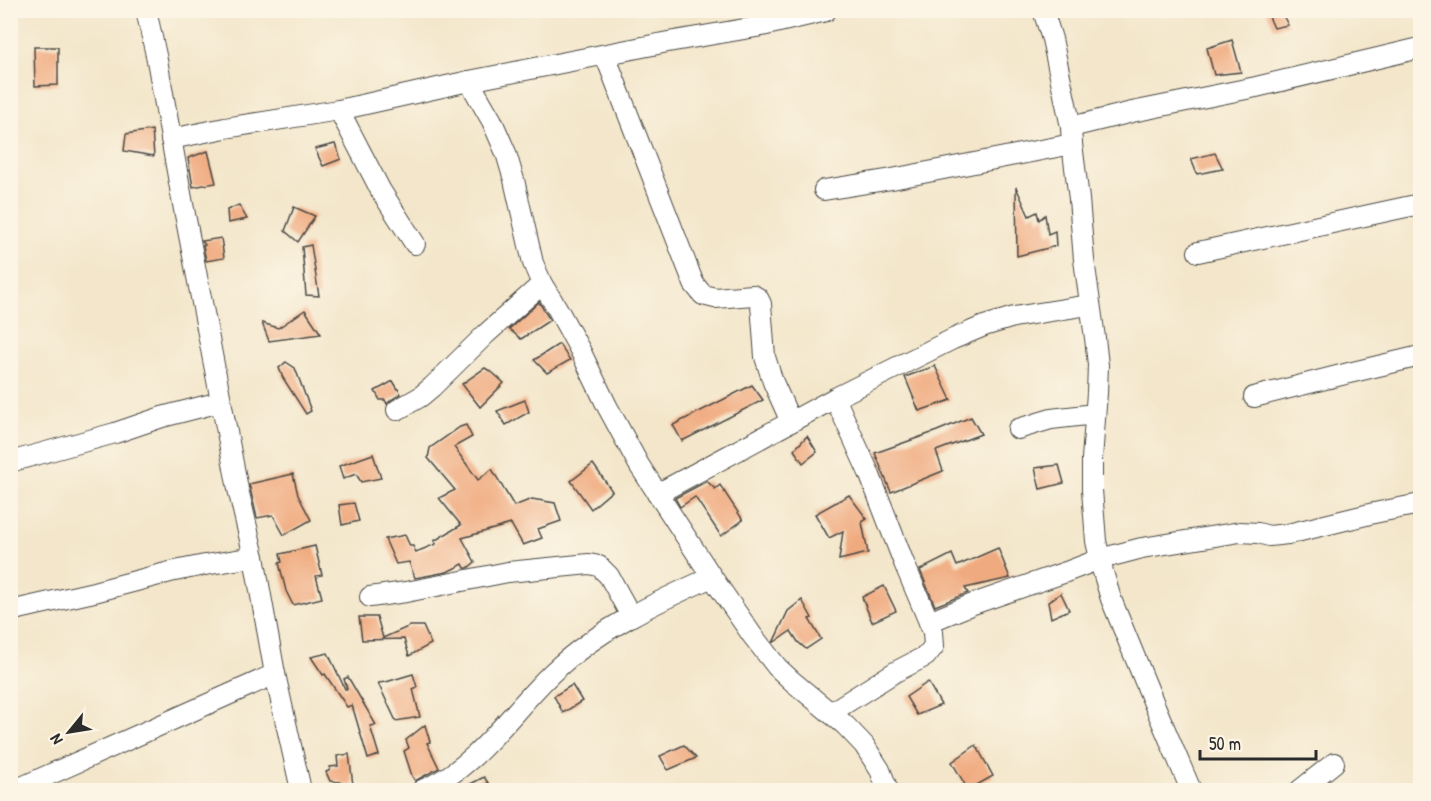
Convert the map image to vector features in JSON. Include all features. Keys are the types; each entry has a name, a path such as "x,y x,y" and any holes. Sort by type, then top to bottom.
{"street":[{"path":"146,10 220,402 301,790"},
{"path":"1043,10 1052,39 1071,135 1089,305 1098,366 1092,459 1096,541 1108,590 1191,790"},
{"path":"171,139 339,110 469,81 762,26 828,11"},
{"path":"824,190 892,179 1071,135 1132,112 1256,87 1420,48"},
{"path":"605,55 694,284 703,295 715,298 753,295 758,298 761,304 765,357 773,382 791,422"},
{"path":"469,81 488,113 506,153 533,263 542,284 568,327 622,435 657,494 752,635 777,667 830,712 864,745 880,770 888,790"},
{"path":"339,110 381,191 415,244"},
{"path":"1198,252 1420,204"},
{"path":"397,410 432,387 542,284"},
{"path":"657,494 835,398 953,339 1014,316 1089,305"},
{"path":"1254,397 1420,356"},
{"path":"830,712 894,672 926,656 934,646 933,632 869,473 835,398"},
{"path":"10,462 220,402"},
{"path":"1018,429 1052,419 1095,414"},
{"path":"929,622 1100,559 1142,548 1240,532 1269,536 1288,534 1420,504"},
{"path":"10,611 170,572 254,557"},
{"path":"370,597 508,572 588,564 599,566 609,576 632,616"},
{"path":"422,790 454,773 497,732 527,698 586,645 632,616 712,577"},
{"path":"15,790 275,674"},
{"path":"1300,790 1334,763"}],"building":[{"path":"1266,10 1280,10 1288,25 1274,28"},
{"path":"1232,40 1241,72 1214,75 1207,48"},
{"path":"34,47 58,47 58,85 35,86"},
{"path":"152,130 154,156 124,151 126,134"},
{"path":"335,144 341,159 323,166 315,149"},
{"path":"208,151 216,183 193,187 188,158"},
{"path":"1215,153 1223,169 1197,174 1191,159"},
{"path":"1016,187 1029,216 1037,212 1039,220 1045,215 1048,234 1055,231 1056,246 1017,256"},
{"path":"239,205 247,219 228,223 227,210"},
{"path":"294,207 315,216 298,242 285,231"},
{"path":"221,238 224,258 206,261 203,246 205,245 202,241"},
{"path":"311,245 319,296 306,295 302,247"},
{"path":"539,302 550,320 521,339 509,329"},
{"path":"305,310 321,334 269,341 262,323 278,328"},
{"path":"559,344 570,360 547,373 534,360"},
{"path":"286,362 295,368 311,411 306,414 279,368"},
{"path":"935,366 951,400 919,411 905,377"},
{"path":"485,368 504,383 480,407 462,384"},
{"path":"393,381 401,394 387,404 385,400 380,400 375,391"},
{"path":"752,385 763,400 682,441 673,425"},
{"path":"525,400 529,412 506,425 497,411"},
{"path":"971,417 981,434 936,451 943,471 891,492 875,453"},
{"path":"466,425 472,437 454,447 478,480 492,469 514,506 532,499 555,503 561,521 538,529 542,538 523,545 511,524 462,538 475,562 468,568 465,568 463,564 447,572 415,578 409,562 396,564 385,539 405,535 416,552 436,544 434,541 461,525 439,498 455,490 428,458 430,448"},
{"path":"807,436 817,452 803,463 794,450"},
{"path":"373,454 381,478 361,482 356,474 343,479 339,466"},
{"path":"593,464 612,491 591,509 571,481"},
{"path":"1059,465 1064,483 1040,489 1035,468"},
{"path":"293,474 298,495 311,520 284,535 273,515 257,518 249,484"},
{"path":"707,481 715,489 720,485 743,520 721,536 695,497 680,507 675,498"},
{"path":"849,495 867,519 862,522 868,553 839,560 843,531 829,538 815,514"},
{"path":"354,503 359,521 342,525 339,505"},
{"path":"315,546 322,575 316,576 322,598 293,605 286,591 279,563 282,562 280,554"},
{"path":"998,548 1010,578 965,588 968,593 935,606 920,570 952,554 957,566"},
{"path":"884,586 896,611 872,622 862,597"},
{"path":"1061,593 1069,610 1051,618 1048,602"},
{"path":"802,600 812,618 809,619 821,639 806,649 791,631 773,643 788,611"},
{"path":"359,617 377,617 383,638 410,626 423,626 431,644 409,656 404,639 362,640"},
{"path":"328,653 345,689 347,689 344,679 348,677 376,725 370,726 379,755 368,759 352,705 347,707 311,657"},
{"path":"413,674 417,687 413,689 420,717 396,721 378,683"},
{"path":"928,682 941,705 917,715 906,697"},
{"path":"572,685 582,701 563,713 554,696"},
{"path":"425,725 430,742 427,743 439,768 415,781 404,751 409,748 406,740"},
{"path":"684,745 696,758 668,770 660,756"},
{"path":"976,745 993,776 968,790 952,762"},
{"path":"349,754 353,785 342,786 340,782 330,781 326,772 330,770 330,767 338,766 337,756"},
{"path":"484,777 493,790 459,790"}]}
